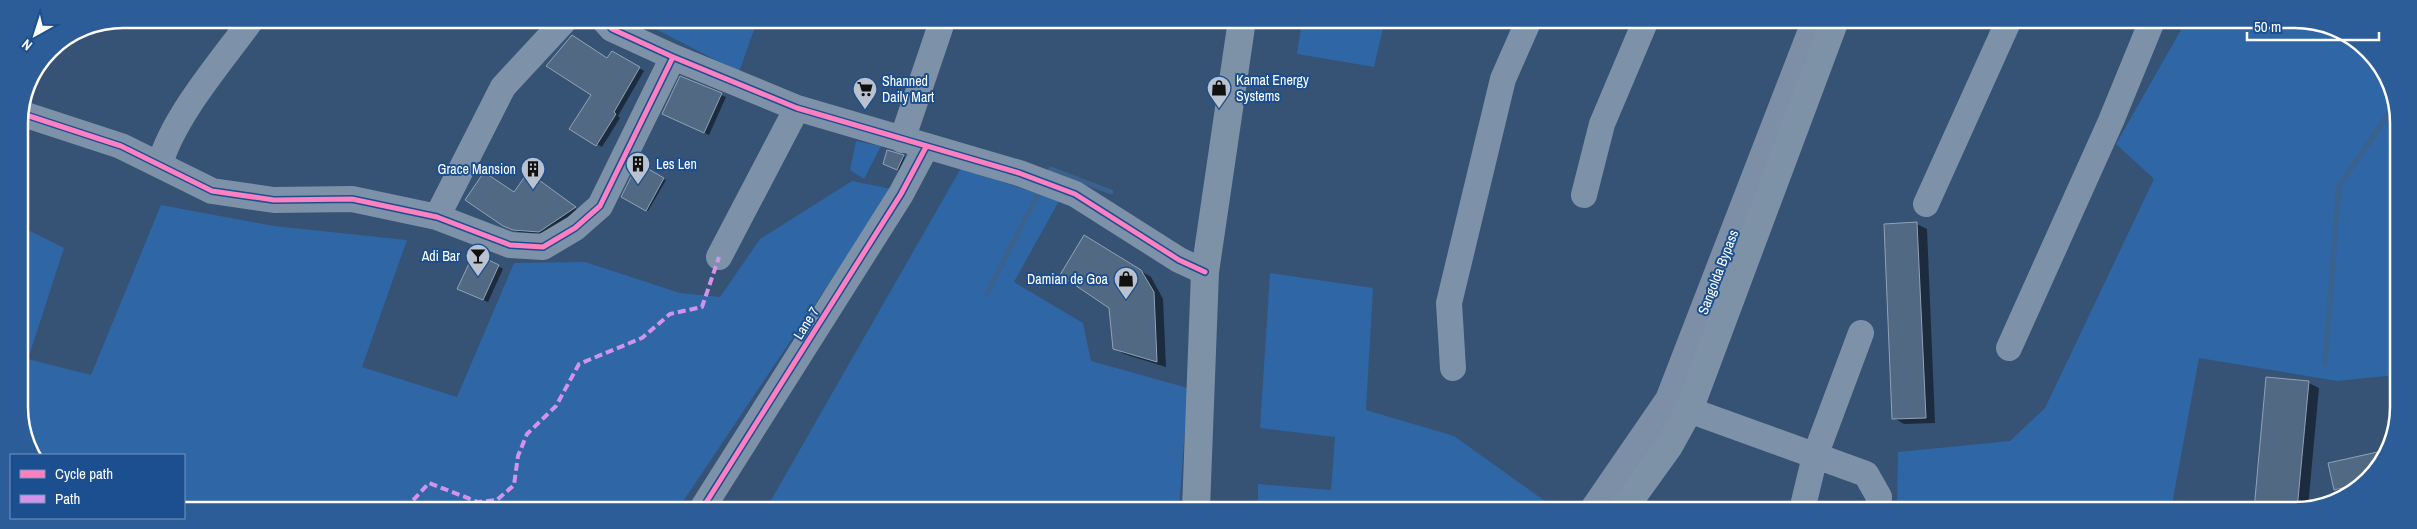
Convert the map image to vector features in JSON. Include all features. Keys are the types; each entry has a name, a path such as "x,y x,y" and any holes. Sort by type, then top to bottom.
{"highway":[{"path":"1196,502 1205,272 1241,28"},
{"name":"Sangolda Bypass","path":"1629,502 1669,446 1689,410 1832,28"}],"main road":[{"name":"Sangolda Bypass","path":"1599,502 1668,400 1813,28"}],"street":[{"path":"160,164 165,146 186,111 246,28"},
{"path":"437,218 503,88 558,28"},
{"path":"611,28 673,58 797,108 1019,173 1075,194 1179,260 1205,272"},
{"name":"Lane 7","path":"706,502 901,194 941,28"},
{"path":"1453,368 1449,303 1503,79 1525,28"},
{"path":"1584,195 1602,124 1643,28"},
{"path":"1926,204 2005,28"},
{"path":"2009,348 2111,121 2149,28"},
{"path":"28,116 121,146 212,191 274,200 352,199 437,218 510,244 543,248 574,228 600,206 673,58"},
{"path":"719,257 797,108"},
{"path":"1804,502 1815,456 1860,333"},
{"path":"1689,410 1866,474 1878,498 1878,502"}],"shaded area":[{"path":"653,28 755,28 739,72"},
{"path":"1301,28 1383,28 1374,67 1297,54"},
{"path":"2182,28 2307,28 2342,40 2362,55 2380,80 2388,104 2390,122 2390,376 2337,381 2199,358 2172,502 1897,502 1898,452 2010,441 2045,408 2154,179 2116,144"},
{"path":"856,141 881,146 864,179 850,170"},
{"path":"961,168 1059,201 1014,282 1083,323 1091,361 1188,388 1180,502 770,502"},
{"path":"852,181 892,189 683,502 185,502 185,454 40,454 29,425 28,359 91,375 161,205 274,226 407,240 362,367 457,397 514,263 585,262 680,293 720,297 760,239"},
{"path":"28,230 64,248 28,359"},
{"path":"1270,273 1373,288 1366,410 1454,436 1546,502 1258,502 1258,484 1331,490 1335,437 1260,428"}],"building":[{"path":"572,35 607,58 612,51 640,67 614,112 616,114 596,146 569,129 591,95 546,66"},
{"path":"680,76 722,93 704,133 662,114"},
{"path":"887,150 904,155 897,170 883,164"},
{"name":"Les Len","path":"638,163 664,178 646,211 621,197"},
{"name":"Grace Mansion","path":"484,172 514,192 528,172 576,207 539,232 513,230 503,226 465,200"},
{"path":"1917,222 1926,418 1892,419 1884,224"},
{"name":"Damian de Goa","path":"1084,235 1141,270 1154,292 1157,362 1113,349 1109,308 1060,275"},
{"name":"Adi Bar","path":"474,253 499,265 483,300 457,289"},
{"path":"2266,377 2309,381 2298,502 2255,502"},
{"path":"2378,452 2362,474 2344,488 2334,490 2328,463"}],"waterway":[{"path":"2325,364 2339,186 2389,113"},
{"path":"1048,175 1051,169 1111,192"},
{"path":"987,293 1041,189"}],"marked path":[{"path":"478,502 497,500 514,485 518,456 527,434 556,406 579,364 642,338 670,314 702,307 719,257"},
{"path":"411,502 429,483 478,502"}],"cycle path":[{"path":"611,28 673,57 797,108 1019,173 1075,194 1179,260 1205,272"},
{"path":"28,116 121,146 212,191 274,200 352,199 437,217 510,245 543,247 575,228 600,206 673,57"},
{"path":"706,502 901,194 926,147"}],"place":[{"name":"Kamat Energy Systems","path":"1219,109"},
{"name":"Shanned Daily Mart","path":"865,110"},
{"name":"Les Len","path":"638,185"},
{"name":"Grace Mansion","path":"533,190"},
{"name":"Adi Bar","path":"478,277"},
{"name":"Damian de Goa","path":"1126,300"}]}
